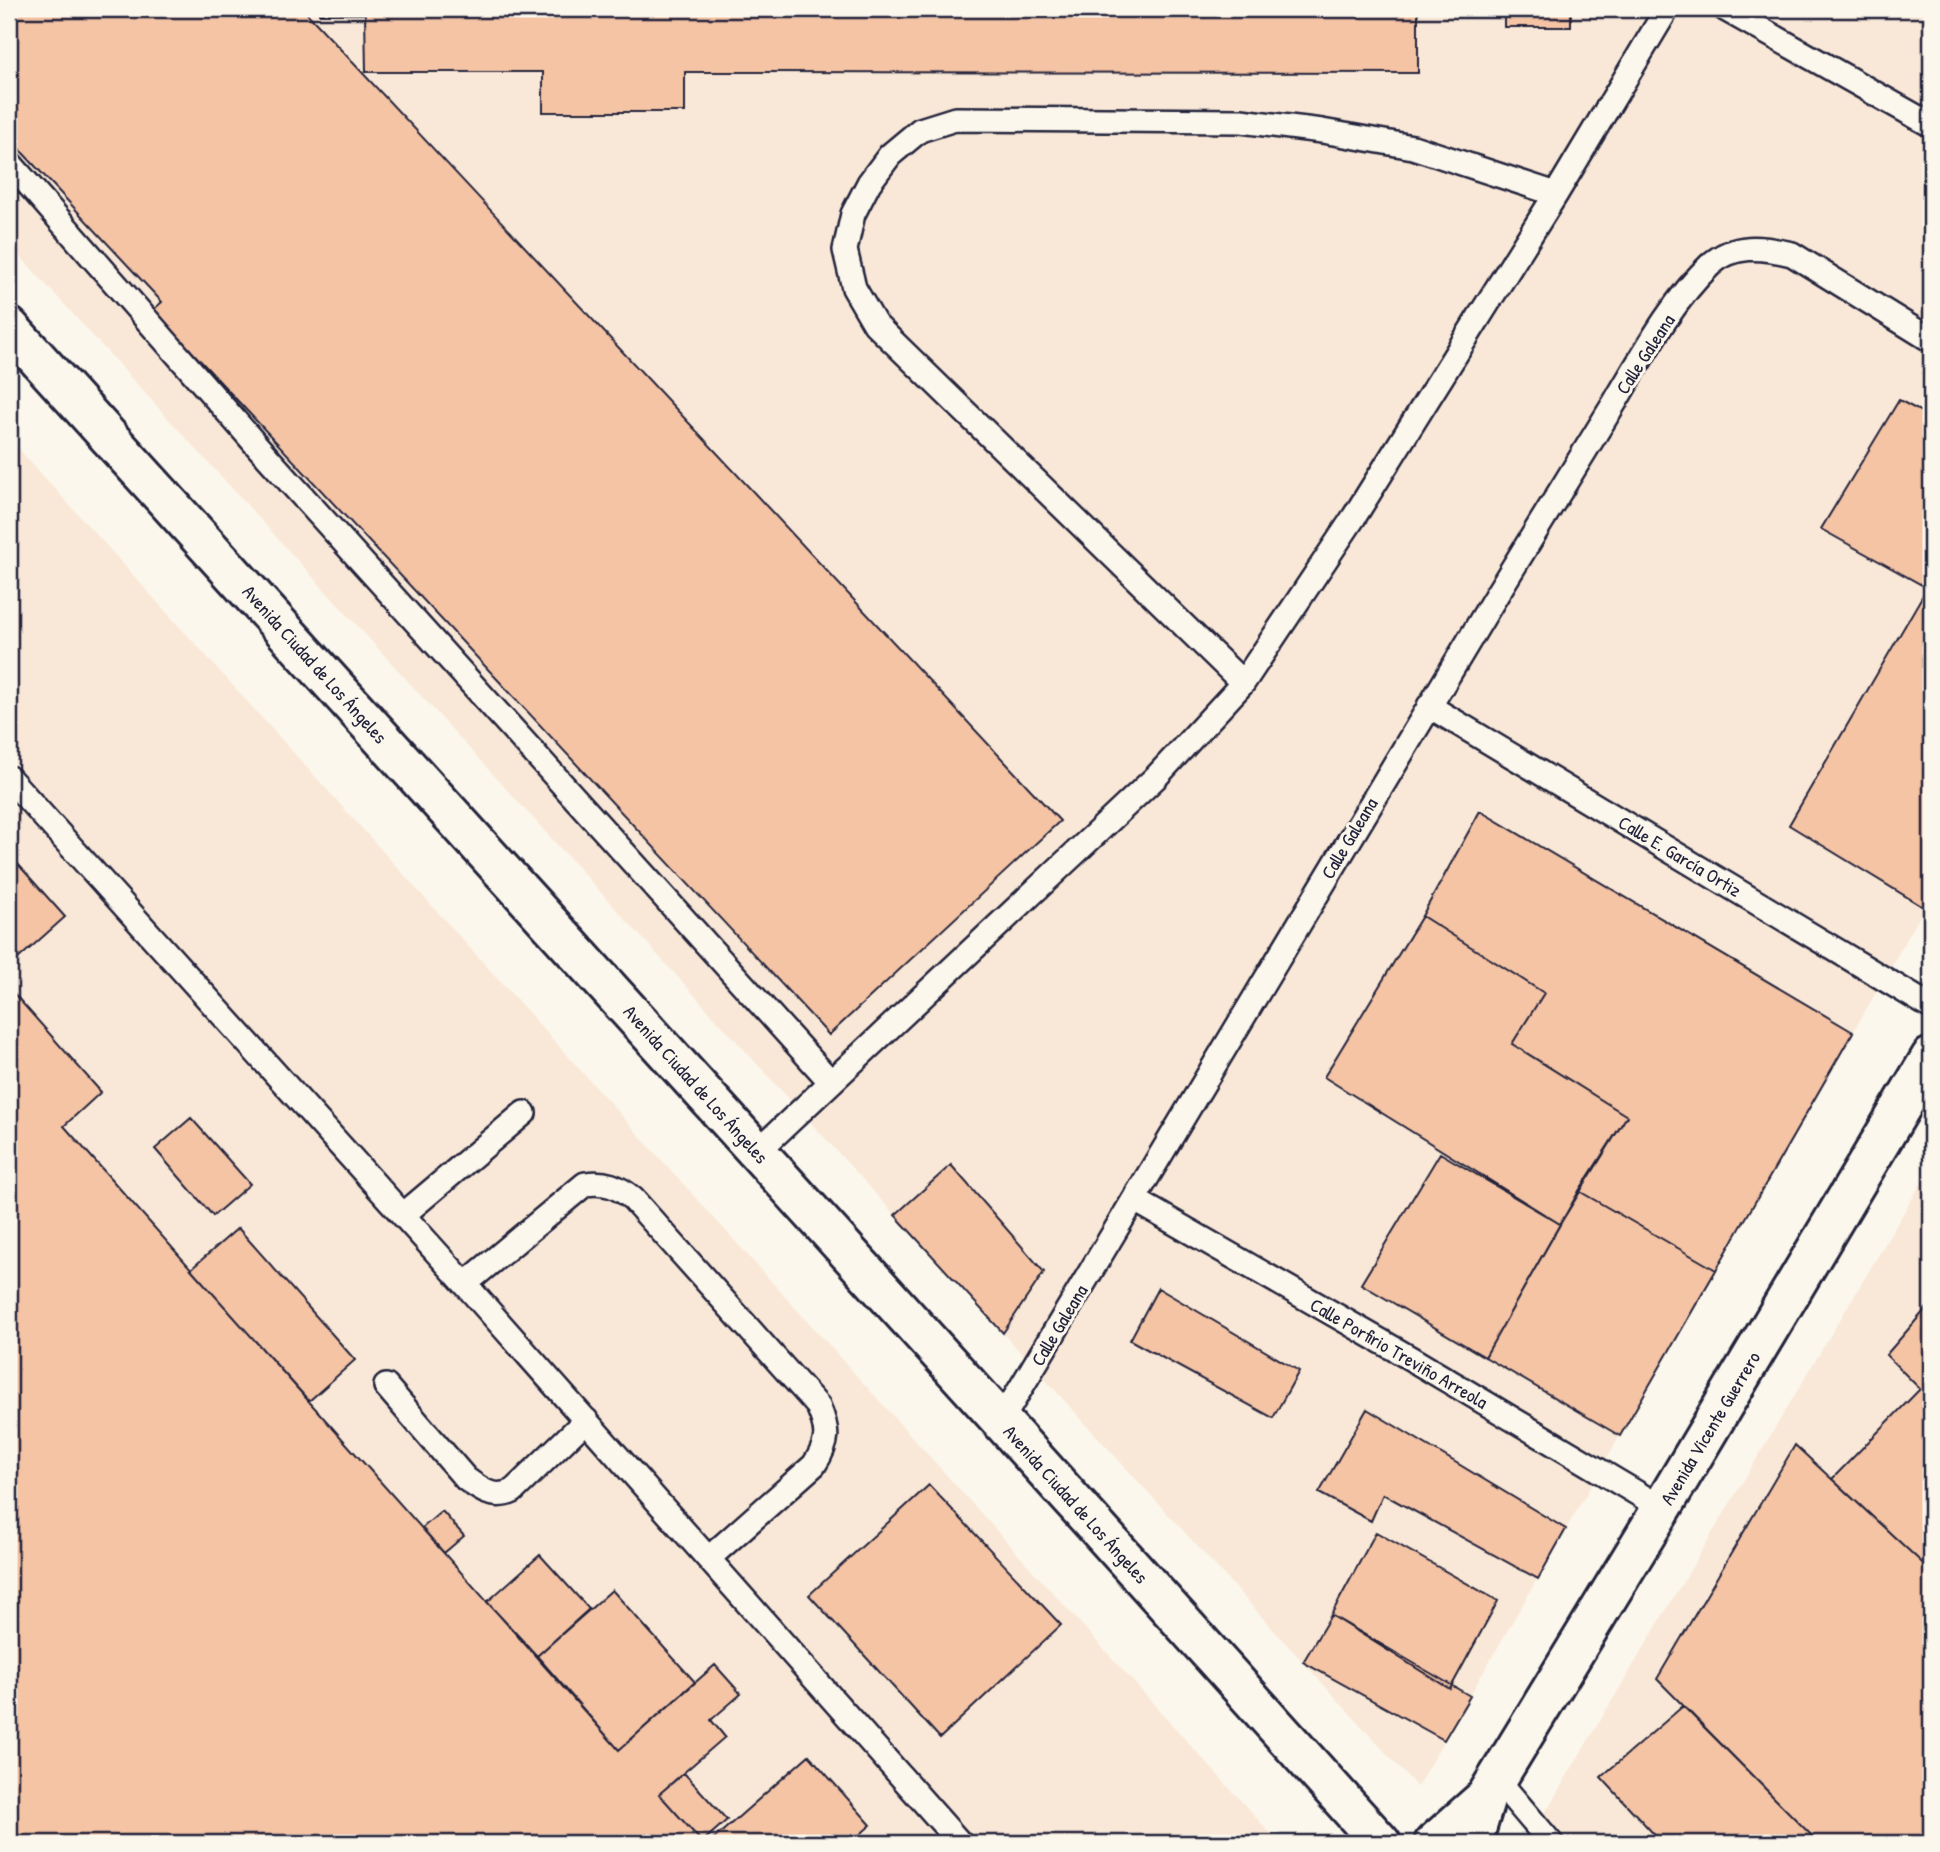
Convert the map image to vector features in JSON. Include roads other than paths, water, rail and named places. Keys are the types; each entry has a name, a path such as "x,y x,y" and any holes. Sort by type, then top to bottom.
{"street":[{"name":"Avenida Ciudad de Los Ángeles","path":"9,327 1381,1843"},
{"name":"Avenida Vicente Guerrero","path":"1472,1843 1492,1788 1931,1057"},
{"name":"Avenida Vicente Guerrero","path":"1434,1843 1492,1788"}],"lane":[{"path":"757,1152 1156,777 1243,683 1347,528 1556,194 1667,9"},
{"path":"1724,9 1931,125"},
{"path":"1243,683 875,324 854,288 845,250 853,214 869,183 890,155 920,131 955,119 1241,121 1322,131 1413,148 1556,194"},
{"path":"9,162 268,458 830,1081"},
{"name":"Calle Galeana","path":"1001,1420 1429,706 1634,370 1684,295 1711,264 1729,252 1748,247 1766,248 1792,254 1931,340"},
{"name":"Calle E. García Ortiz","path":"1429,706 1931,1007"},
{"path":"9,778 465,1284 960,1843"},
{"path":"403,1215 524,1113"},
{"path":"465,1284 584,1184 608,1184 621,1189 633,1199 809,1395 826,1422 827,1436 822,1452 814,1465 709,1558"},
{"name":"Calle Porfirio Treviño Arreola","path":"1135,1200 1410,1358 1662,1508"},
{"path":"386,1386 466,1479 492,1494 504,1496 513,1491 586,1420"},
{"path":"1492,1788 1551,1843"}]}
